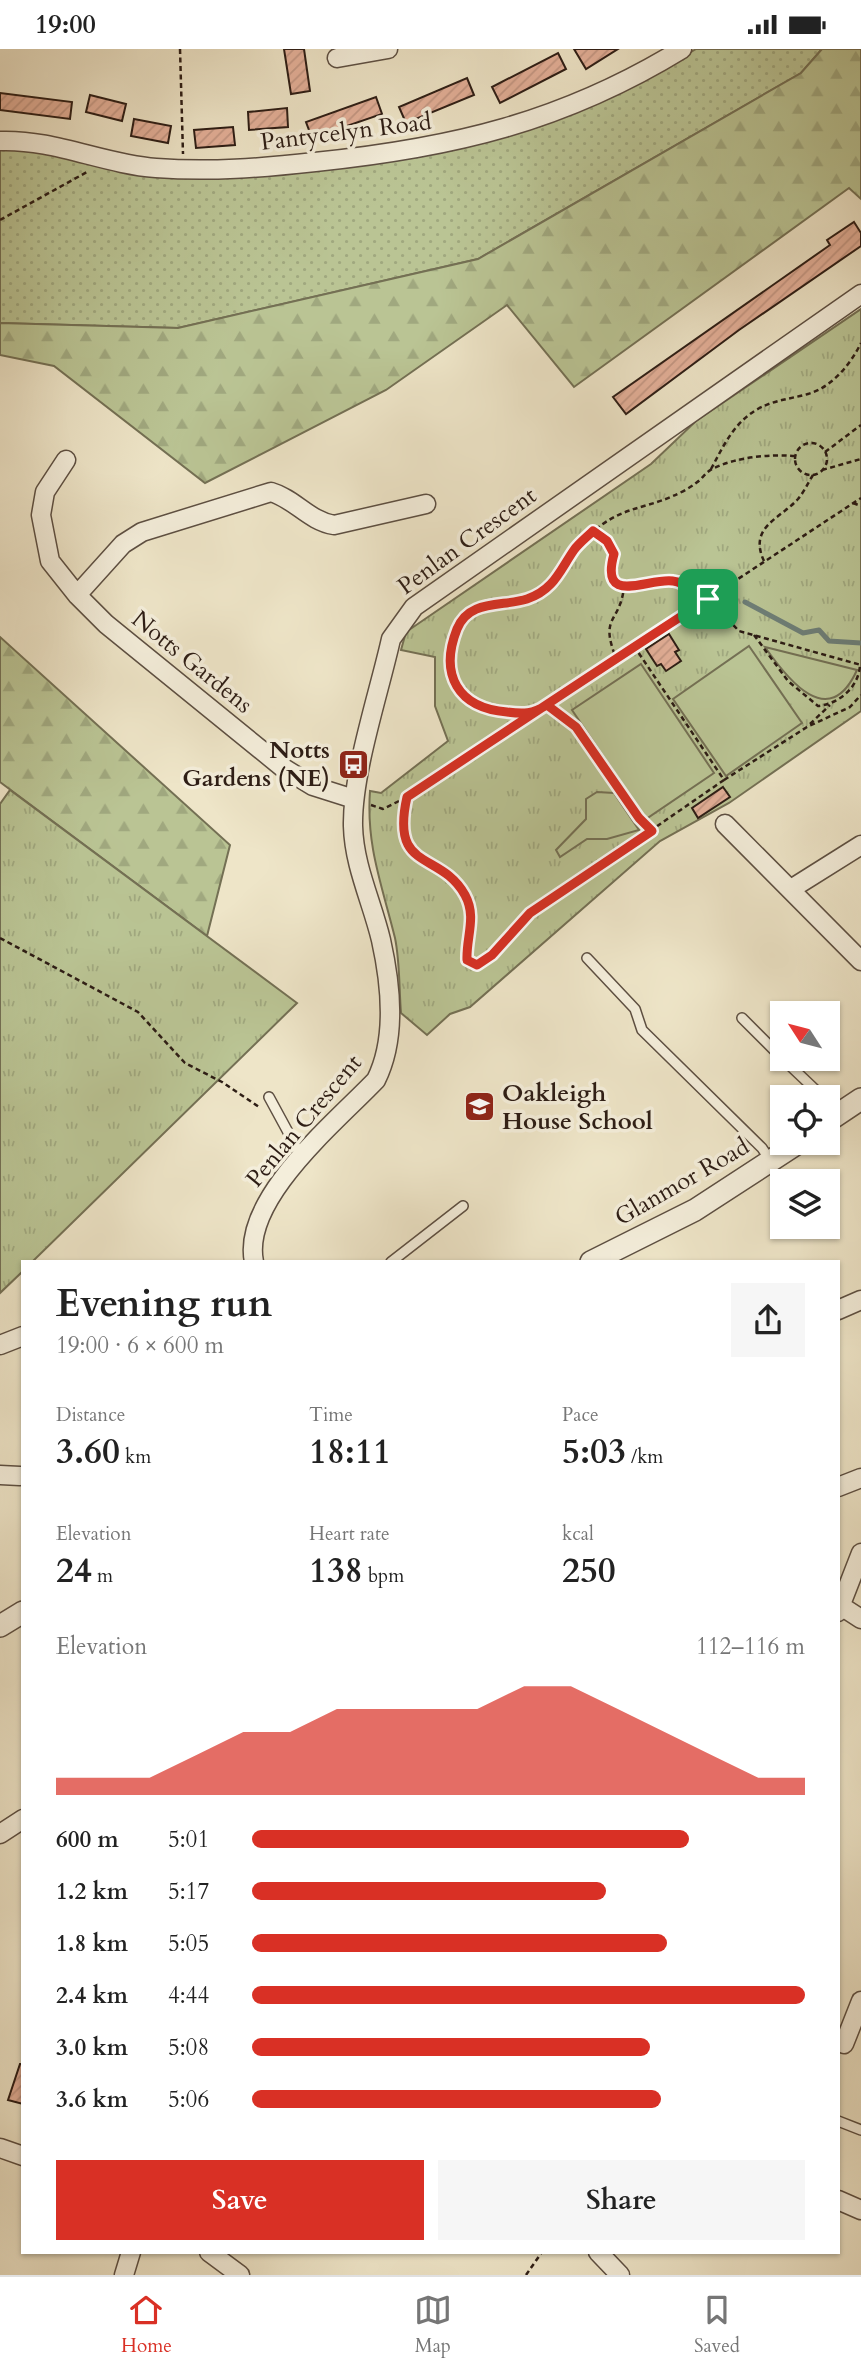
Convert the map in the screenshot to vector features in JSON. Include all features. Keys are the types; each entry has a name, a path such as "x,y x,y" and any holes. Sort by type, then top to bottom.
{"street":[{"path":"337,58 387,49"},
{"name":"Pantycelyn Road","path":"0,141 27,140 152,168 225,171 354,158 456,142 518,127 575,106 665,55 682,49"},
{"name":"Penlan Crescent","path":"254,1260 259,1216 276,1185 376,1080 386,1059 391,1012 381,940 360,874 353,829 354,799 391,639 401,621 414,607 861,294"},
{"name":"Notts Gardens","path":"66,460 46,492 41,515 50,561 76,595 106,624 282,767 313,786 354,799"},
{"path":"76,595 123,544 142,532 271,492 284,495 319,522 334,525 426,504"},
{"path":"725,824 861,961"},
{"path":"791,889 861,845"},
{"path":"840,1108 861,1099"},
{"name":"Glanmor Road","path":"594,1260 695,1210 781,1155"},
{"path":"840,1309 861,1300"},
{"path":"0,1345 21,1337"},
{"path":"0,1475 21,1478"},
{"path":"840,1486 861,1478"},
{"path":"840,1606 861,1553"},
{"path":"840,1609 861,1619"},
{"path":"0,1626 21,1613"},
{"path":"0,1834 21,1820"},
{"path":"848,2045 861,2001"},
{"path":"0,2148 21,2154"},
{"path":"840,2201 861,2210"},
{"path":"124,2275 130,2254"},
{"path":"212,2254 240,2275"},
{"path":"600,2254 620,2275"}],"lane":[{"path":"587,958 635,1009 642,1030 762,1148 771,1162"},
{"path":"742,1018 770,1045"},
{"path":"796,1071 811,1085"},
{"path":"269,1097 302,1158"},
{"path":"394,1260 463,1206"},
{"path":"840,2122 861,2130"}],"path":[{"path":"180,49 183,159"},
{"path":"0,220 108,159"},
{"path":"532,715 488,711 467,701 456,686 451,658 457,628 467,615 481,606 529,599 558,580 575,549 593,531 622,511 671,497 696,484 711,469 731,432 755,411 782,398 809,394 831,382 852,359 861,343"},
{"path":"825,452 861,425"},
{"path":"813,475 803,473 796,466 795,456 800,447 808,443 818,445 825,452 827,462 822,470"},
{"path":"711,469 769,454 795,456"},
{"path":"764,561 759,551 761,537 772,517 797,499 813,475 861,459"},
{"path":"354,799 383,809 407,797 861,498"},
{"path":"853,503 861,506"},
{"path":"407,797 401,822 406,842 421,861 449,877 465,896 472,922 467,960 477,965 492,955 530,913 724,780 807,727 848,692 860,675 861,665 739,631 708,599 693,593 678,581 659,579 640,587 624,587 615,581 610,569 614,554 607,541 593,531"},
{"path":"616,658 607,635 610,622 622,602 624,587"},
{"path":"754,635 768,657 806,699 818,706 830,705"},
{"path":"634,646 724,780"},
{"path":"807,727 830,719 850,707 861,695"},
{"path":"547,705 576,727 639,818 652,831"},
{"path":"0,938 138,1012 185,1063 222,1082 282,1122"},
{"path":"526,2275 541,2254"}],"green space":[{"path":"696,49 822,49 801,73 478,259 178,328 0,323 0,145 131,169 395,159 541,126 659,71"},
{"path":"822,49 861,49 861,199 849,188 574,387 507,305 386,390 205,483 54,366 0,355 0,323 178,328 478,259 801,73"},
{"path":"861,309 861,711 729,803 660,841 470,1007 450,1014 427,1035 401,1013 397,947 376,865 369,811 370,791 381,793 448,741 435,706 435,657 401,650 406,632 651,464 696,421"},
{"path":"0,637 230,845 207,936 0,782"},
{"path":"749,646 802,723 726,776 673,699"},
{"path":"765,647 857,670 846,688 834,697 822,699 797,685"},
{"path":"641,664 714,773 646,819 572,710"},
{"path":"10,790 297,1003 34,1260 21,1260 21,1273 0,1293 0,804"},
{"path":"597,792 614,793 639,830 607,839 587,839 560,857 556,850 586,819 586,799"}],"building":[{"path":"284,49 304,49 310,91 291,94"},
{"path":"574,49 618,49 586,69"},
{"path":"558,53 566,69 500,103 492,87"},
{"path":"467,78 474,95 406,123 399,107"},
{"path":"0,93 72,102 70,119 0,110"},
{"path":"90,95 126,104 122,121 86,112"},
{"path":"376,97 382,114 312,138 306,122"},
{"path":"287,108 288,127 249,130 248,112"},
{"path":"134,119 171,126 168,143 131,136"},
{"path":"233,127 235,145 196,148 194,130"},
{"path":"854,222 861,233 861,246 739,330 626,414 613,397 830,245 827,240"},
{"path":"669,634 679,650 675,652 681,661 666,671 661,664 657,666 646,649"},
{"path":"723,787 730,797 698,818 692,808"},
{"path":"20,2064 21,2064 21,2103 8,2100"}],"waterway":[{"path":"745,602 803,633 819,630 829,641 861,643"}],"place":[{"name":"Notts Gardens (NE)","path":"353,764"},
{"name":"Oakleigh House School","path":"479,1107"}],"route":[{"path":"708,599 616,658 532,715 407,797 401,822 406,842 421,861 449,877 465,896 472,922 467,960 477,965 492,955 530,913 652,831 639,818 576,727 547,705 532,715 488,711 467,701 456,686 451,658 457,628 467,615 481,606 529,599 558,580 575,549 593,531 607,541 614,554 610,569 615,581 624,587 640,587 659,579 678,581 693,593 708,599"}]}
